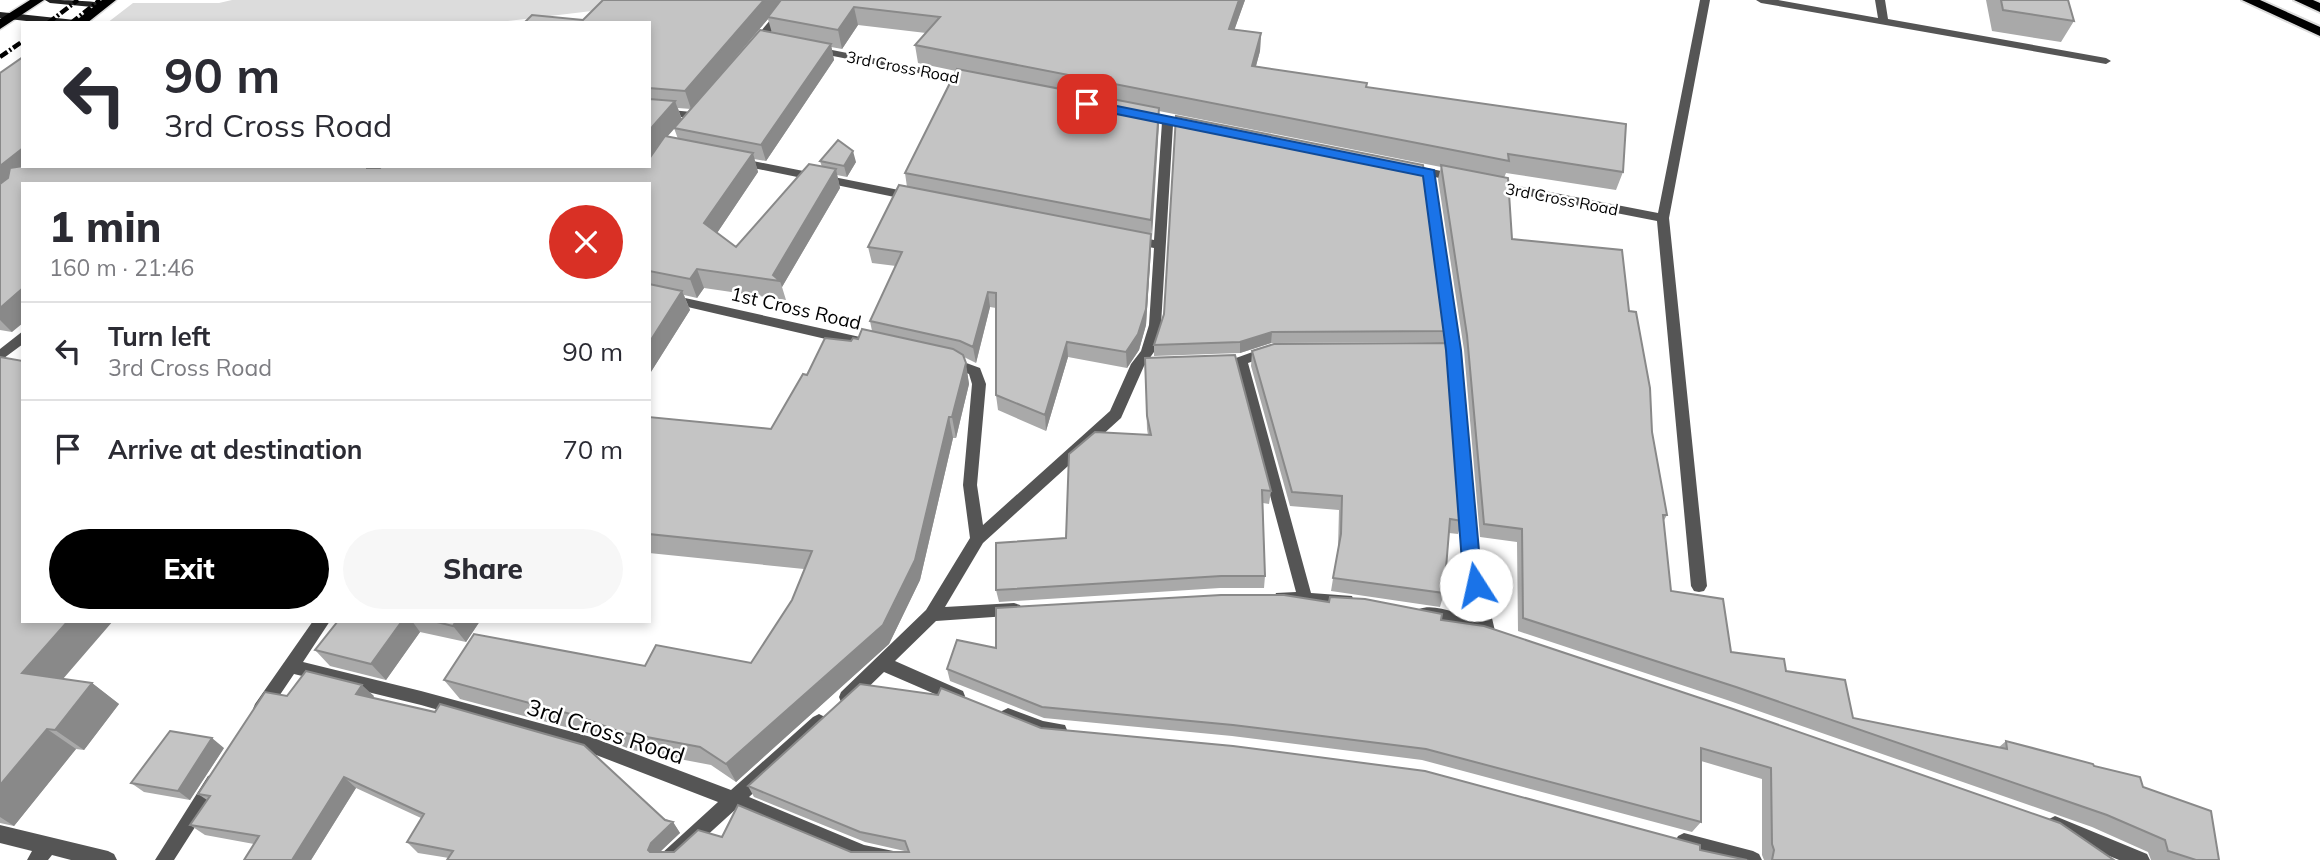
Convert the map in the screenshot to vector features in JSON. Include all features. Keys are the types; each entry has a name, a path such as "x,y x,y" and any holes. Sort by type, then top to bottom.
{"highway":[{"path":"2249,0 2320,32"},
{"path":"2301,0 2320,8"}],"main road":[{"path":"0,25 6,16 38,0"},
{"path":"50,0 106,2"},
{"path":"80,21 106,2"},
{"path":"6,16 57,21"}],"street":[{"path":"744,58 792,0"},
{"path":"1699,586 1663,218 1705,0"},
{"path":"1761,0 2106,61"},
{"path":"1880,0 1883,21"},
{"path":"761,39 774,42"},
{"name":"3rd Cross Road","path":"802,47 978,82"},
{"path":"683,126 700,106"},
{"path":"651,111 692,115"},
{"path":"1127,112 1207,128"},
{"path":"667,860 884,664 932,615 978,539 1116,414 1145,364 1155,325 1168,120"},
{"path":"720,159 926,199"},
{"path":"1390,165 1468,180"},
{"path":"1402,609 1454,620 1493,634 1471,562 1429,173"},
{"name":"3rd Cross Road","path":"1481,183 1663,218"},
{"path":"1118,237 1159,245"},
{"name":"1st Cross Road","path":"651,294 881,347"},
{"path":"4,359 21,338"},
{"path":"1284,351 1271,351 1235,361 1305,597"},
{"path":"935,358 975,370 979,384 970,485 978,539"},
{"path":"1268,598 1305,597 1363,602"},
{"path":"932,615 1028,609"},
{"path":"255,719 319,623"},
{"path":"884,664 972,702"},
{"name":"3rd Cross Road","path":"289,666 421,698 591,745 732,799 864,854 902,860"},
{"path":"995,711 1043,729 1070,731"},
{"path":"164,860 220,773"},
{"path":"2040,820 2141,860"},
{"path":"0,834 42,853 108,860"},
{"path":"1666,838 1754,860"}],"shaded area":[{"path":"232,0 606,0 592,11 509,21 110,21 133,3 219,3"}],"building":[{"path":"603,0 764,0 685,91 651,88 651,21 526,21 532,15 583,20"},
{"path":"781,0 1239,0 1229,29 1261,33 1252,66 1367,83 1366,87 1626,124 1623,172 1508,154 1509,161 915,45 940,17 854,7 838,30 768,17"},
{"path":"2001,0 2068,0 2074,21 2003,10"},
{"path":"760,30 831,44 761,145 674,128"},
{"path":"21,58 21,150 0,166 0,73"},
{"path":"957,69 1159,108 1151,220 905,173"},
{"path":"651,99 675,101 651,129"},
{"path":"1176,116 1423,165 1447,331 1272,332 1240,342 1154,345 1164,314"},
{"path":"665,136 753,153 704,223 736,247 809,164 836,169 773,275 780,281 697,269 690,279 651,271 651,182 21,182 21,290 0,308 0,184 8,178 10,168 651,168 651,156"},
{"path":"838,140 853,151 844,166 820,161"},
{"path":"1441,165 1508,178 1512,239 1622,250 1629,311 1636,312 1650,388 1652,432 1667,515 1663,515 1671,591 1723,599 1731,652 1784,659 1786,671 1845,680 1853,718 2007,749 2006,741 2140,777 2143,787 2211,811 2219,860 2196,860 2168,851 2165,840 2107,815 1736,687 1523,618 1522,529 1484,524 1467,335"},
{"path":"899,185 1151,234 1146,309 1138,334 1126,352 1067,342 1045,415 996,395 996,293 988,292 973,347 960,341 870,321 902,252 868,247"},
{"path":"651,284 682,291 651,340"},
{"path":"862,329 953,349 963,355 966,363 952,417 949,417 915,560 883,625 726,764 700,747 620,732 578,716 444,680 474,634 645,666 656,645 751,663 792,600 812,551 651,534 651,417 771,429 803,374 807,375 825,338 851,341 853,338 858,339"},
{"path":"1449,343 1462,521 1450,519 1444,593 1333,578 1341,534 1342,496 1292,492 1252,351 1274,344"},
{"path":"1235,355 1271,491 1262,490 1265,576 1221,576 996,590 996,543 1066,538 1069,454 1095,432 1151,435 1147,416 1145,358"},
{"path":"0,357 21,361 21,623 66,623 22,673 92,683 55,730 47,729 0,785"},
{"path":"1221,595 1284,595 1329,602 1330,597 1365,599 1442,614 1441,620 1484,626 2060,823 2114,860 1772,860 1774,850 1771,768 1701,748 1701,822 1426,749 1233,725 1042,707 947,669 957,640 996,648 996,608"},
{"path":"336,623 401,623 371,664 315,650"},
{"path":"306,671 362,685 356,694 435,712 440,704 584,745 665,820 673,822 651,843 648,850 650,852 674,852 698,830 722,837 738,805 851,852 909,852 905,841 860,832 748,786 860,684 938,695 941,688 1041,728 1233,746 1425,771 1700,845 1700,850 1747,860 447,860 453,851 407,842 424,814 344,777 292,860 244,860 259,836 190,825 210,796 198,794 265,692 287,696"},
{"path":"170,731 212,738 178,791 131,783"}],"railway":[{"path":"51,21 78,0"},
{"path":"74,21 100,0"},
{"path":"0,57 21,42"}],"route":[{"path":"1087,104 1429,173 1454,350 1471,562 1476,585"}]}
